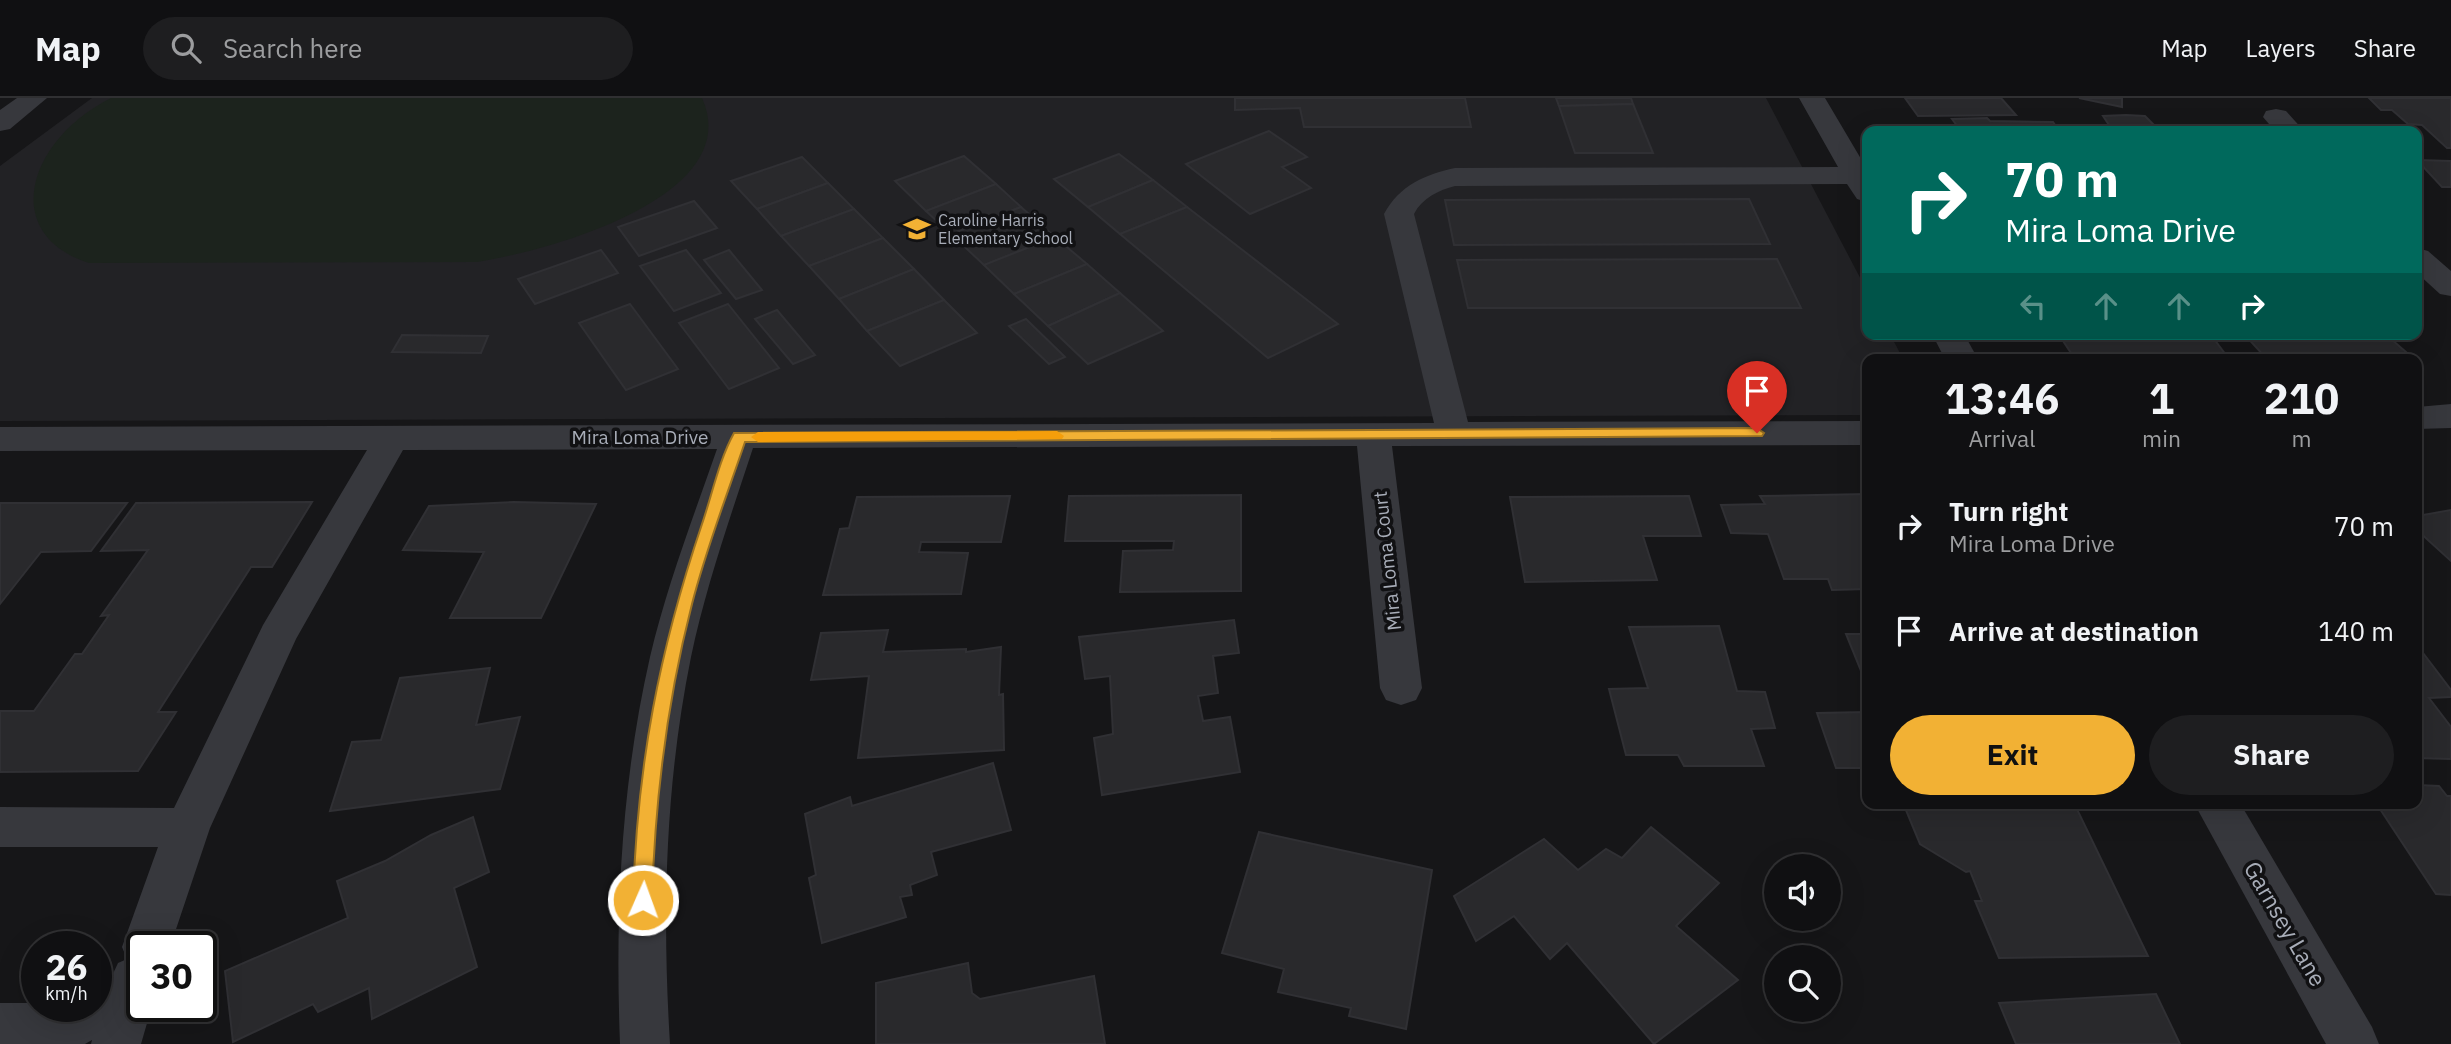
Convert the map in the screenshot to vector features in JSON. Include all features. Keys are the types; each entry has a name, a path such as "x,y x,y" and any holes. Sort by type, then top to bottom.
{"street":[{"path":"0,123 34,98"},
{"path":"1812,98 1862,184"},
{"path":"1454,434 1399,214 1403,204 1414,194 1442,180 1455,177 1862,184"},
{"path":"2422,261 2451,287"},
{"path":"2422,418 2451,416"},
{"name":"Mira Loma Drive","path":"0,439 1862,433"},
{"name":"Mira Loma Court","path":"1373,434 1401,688"},
{"path":"645,1044 640,974 645,825 658,719 684,602 739,437"},
{"path":"152,931 187,828 277,636 391,438"},
{"name":"Garnsey Lane","path":"2219,809 2354,1044"},
{"path":"0,827 187,828"},
{"path":"0,1027 51,1036 126,983"},
{"path":"116,1044 126,1010"}],"shaded area":[{"name":"Caroline Harris Elementary School","path":"92,98 1766,98 1862,281 1862,340 1893,340 1900,354 1862,354 1862,415 0,421 0,166"},
{"path":"111,98 702,98 708,133 695,164 668,191 631,214 589,232 507,256 477,262 89,263 61,250 43,231 34,210 35,186 43,162 59,138 82,116"}],"building":[{"path":"1235,98 1465,98 1471,127 1304,127 1300,108 1235,110"},
{"path":"1556,98 1631,98 1633,104 1559,106"},
{"path":"1905,98 2001,98 2016,115 1918,116"},
{"path":"2079,98 2122,98 2122,107"},
{"path":"2369,98 2451,98 2451,148 2447,148 2422,125 2408,124 2392,110 2381,110"},
{"path":"1633,104 1653,153 1575,153 1559,106"},
{"path":"2103,116 2145,116 2155,126 2110,126"},
{"path":"1952,119 2053,122 2056,126 1957,126"},
{"path":"1269,131 1307,157 1282,167 1311,188 1250,214 1186,164"},
{"path":"1119,154 1153,180 1088,207 1054,179"},
{"path":"964,156 996,184 926,211 895,181"},
{"path":"802,157 828,183 757,209 731,181"},
{"path":"2422,160 2451,161 2451,187 2442,187 2422,165"},
{"path":"1153,180 1187,207 1120,234 1088,207"},
{"path":"828,183 854,209 781,236 757,209"},
{"path":"996,184 1021,207 951,234 926,211"},
{"path":"1749,199 1770,244 1454,245 1445,200"},
{"path":"694,201 717,228 639,256 618,227"},
{"path":"1021,207 1055,237 984,265 951,234"},
{"path":"1187,207 1338,324 1268,358 1120,234"},
{"path":"854,209 883,238 809,266 781,236"},
{"path":"1055,237 1087,264 1014,294 984,265"},
{"path":"883,238 914,269 839,299 809,266"},
{"path":"601,250 618,273 535,304 518,279"},
{"path":"686,250 721,293 674,311 640,266"},
{"path":"729,250 762,290 736,299 704,260"},
{"path":"1777,259 1801,308 1468,308 1457,260"},
{"path":"1087,264 1120,293 1048,326 1014,294"},
{"path":"914,269 944,300 867,331 839,299"},
{"path":"1120,293 1163,331 1088,364 1048,326"},
{"path":"944,300 977,333 900,366 867,331"},
{"path":"630,304 678,369 626,390 579,323"},
{"path":"728,304 779,368 729,389 679,323"},
{"path":"777,310 815,355 793,364 755,319"},
{"path":"1026,319 1065,357 1049,364 1009,326"},
{"path":"402,335 488,336 481,353 392,352"},
{"path":"2062,340 2215,340 2225,354 2072,354"},
{"path":"2249,340 2392,340 2408,354 2331,353 2262,354"},
{"path":"1862,494 1862,589 1832,590 1828,579 1784,579 1768,534 1731,533 1721,505 1765,504 1760,496"},
{"path":"1241,495 1241,591 1120,592 1123,551 1173,550 1174,541 1065,541 1069,496"},
{"path":"1010,496 1001,542 921,542 919,552 968,553 961,594 823,595 840,529 849,528 857,497"},
{"path":"1689,496 1701,536 1643,536 1657,580 1525,582 1510,497"},
{"path":"312,502 272,567 251,567 158,712 176,712 138,771 0,772 0,711 34,711 75,654 82,654 109,615 101,616 148,550 101,551 136,503"},
{"path":"514,502 596,504 541,618 450,618 484,552 403,550 429,506"},
{"path":"0,503 127,503 91,551 41,552 0,604"},
{"path":"2451,510 2451,561 2422,535 2422,515"},
{"path":"1234,620 1239,653 1213,656 1218,693 1198,696 1203,721 1230,717 1240,772 1102,795 1094,738 1113,734 1110,676 1085,679 1079,637"},
{"path":"1719,626 1737,691 1765,692 1775,728 1751,729 1764,766 1684,766 1678,755 1626,755 1609,689 1648,688 1629,627"},
{"path":"888,630 883,652 966,649 966,652 1001,647 999,695 1003,694 1004,750 858,758 869,676 811,680 821,633"},
{"path":"1846,634 1862,634 1862,673"},
{"path":"2422,652 2451,690 2451,697 2429,698 2451,727 2451,759 2422,758"},
{"path":"490,668 476,725 520,717 500,789 330,811 352,742 381,740 400,678"},
{"path":"1862,712 1862,768 1836,768 1817,713"},
{"path":"993,763 1011,830 931,852 937,875 910,885 912,895 900,897 906,917 822,943 809,878 816,875 805,814 850,797 852,806"},
{"path":"2422,785 2439,786 2447,796 2451,796 2451,895 2436,894 2380,809 2422,809"},
{"path":"1905,809 2077,809 2148,956 1999,958 1975,901 1982,901 1970,871 1966,872 1920,844"},
{"path":"473,817 489,872 454,888 477,967 372,1019 369,988 318,1012 313,1004 233,1042 225,971 348,918 337,881 385,861 431,835"},
{"path":"1651,827 1719,883 1676,926 1738,980 1654,1044 1567,943 1550,959 1514,916 1476,941 1454,896 1544,839 1578,870 1606,849 1622,858"},
{"path":"1259,832 1432,870 1406,1029 1349,1016 1351,1008 1278,992 1284,969 1222,953"},
{"path":"968,963 972,993 980,999 1094,976 1105,1044 876,1044 876,983"},
{"path":"2156,994 2180,1044 2016,1044 1999,1003"}],"slow traffic":[{"path":"758,437 1057,436"}],"place":[{"name":"Caroline Harris Elementary School","path":"917,229"}],"route":[{"path":"643,900 645,825 658,719 684,602 739,437 1757,433"}]}
